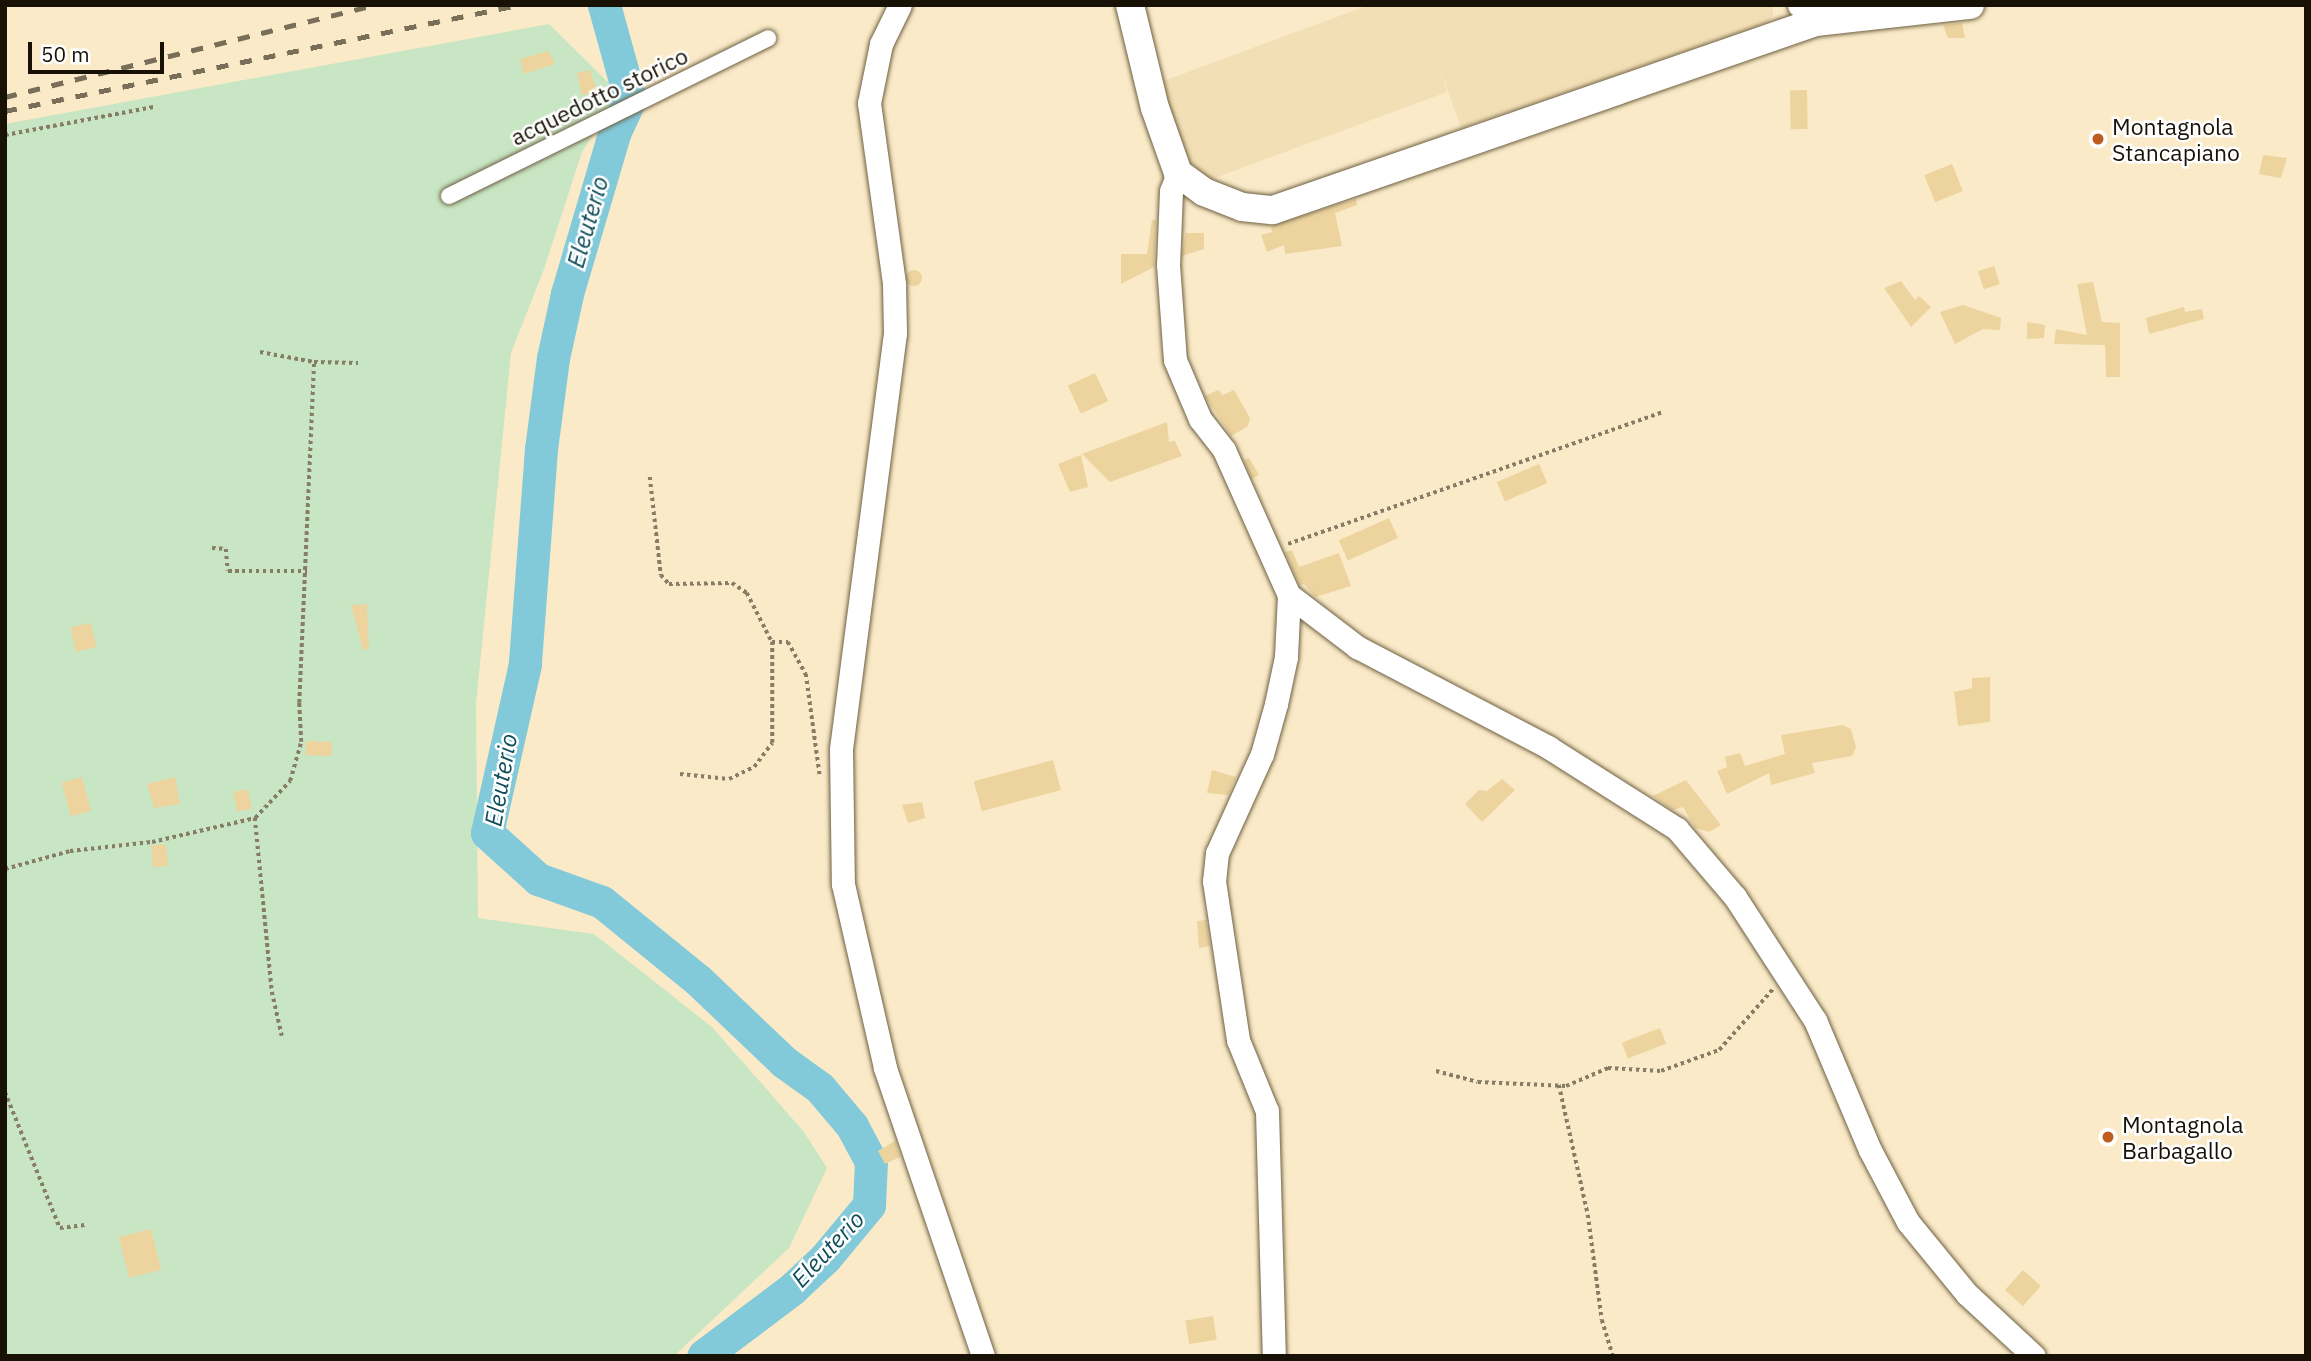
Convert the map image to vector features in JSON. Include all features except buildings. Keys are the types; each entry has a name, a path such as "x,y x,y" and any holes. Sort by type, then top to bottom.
{"street":[{"path":"900,5 881,44 869,103 894,284 895,333 841,749 843,884 885,1068 983,1356"},
{"path":"1130,5 1155,108 1178,173 1204,192 1229,202 1273,210 1816,22 1970,5"},
{"path":"1799,5 1844,20"},
{"name":"acquedotto storico","path":"449,195 768,38"},
{"path":"1178,173 1171,191 1168,265 1175,360 1195,411 1224,450 1289,595 1286,657 1276,704 1262,754 1217,853 1213,881 1238,1040 1267,1111 1273,1356"},
{"path":"1289,595 1357,647 1548,747 1676,829 1735,897 1786,980 1815,1020 1871,1150 1908,1222 1968,1294 2034,1356"}],"path":[{"path":"5,135 153,107"},
{"path":"260,352 314,362 358,362"},
{"path":"5,869 70,851 152,842 255,818 290,782 301,743 314,362"},
{"path":"1270,550 1662,412"},
{"path":"650,478 661,575 669,584 732,583 747,593 772,642 772,743 754,767 729,779 680,774"},
{"path":"212,548 226,549 228,571 307,571"},
{"path":"772,642 788,642 806,674 822,785"},
{"path":"255,818 272,992 282,1036"},
{"path":"1436,1071 1478,1082 1559,1085 1608,1068 1661,1071 1719,1050 1752,1016 1764,996 1786,980"},
{"path":"1559,1085 1588,1215 1602,1320 1613,1356"},
{"path":"5,1092 60,1228 85,1225"}],"shaded area":[{"path":"1369,5 1773,5 1773,16 1766,23 1461,128 1438,63 1447,92 1209,180 1190,168 1158,83"}],"green space":[{"path":"549,24 619,93 582,152 544,269 511,353 476,704 478,918 594,934 712,1027 804,1132 827,1168 789,1248 674,1356 5,1356 5,124"}],"waterway":[{"name":"Eleuterio","path":"604,5 630,99 614,134 567,294 553,358 541,449 525,664 487,833 538,879 602,902 698,980 784,1062 820,1088 852,1126 871,1161 869,1205 825,1258 792,1289 703,1356"}],"railway":[{"path":"5,97 373,5"},
{"path":"5,111 518,5"}],"place":[{"name":"Montagnola Stancapiano","path":"2098,139"},
{"name":"Montagnola Barbagallo","path":"2108,1137"}]}
